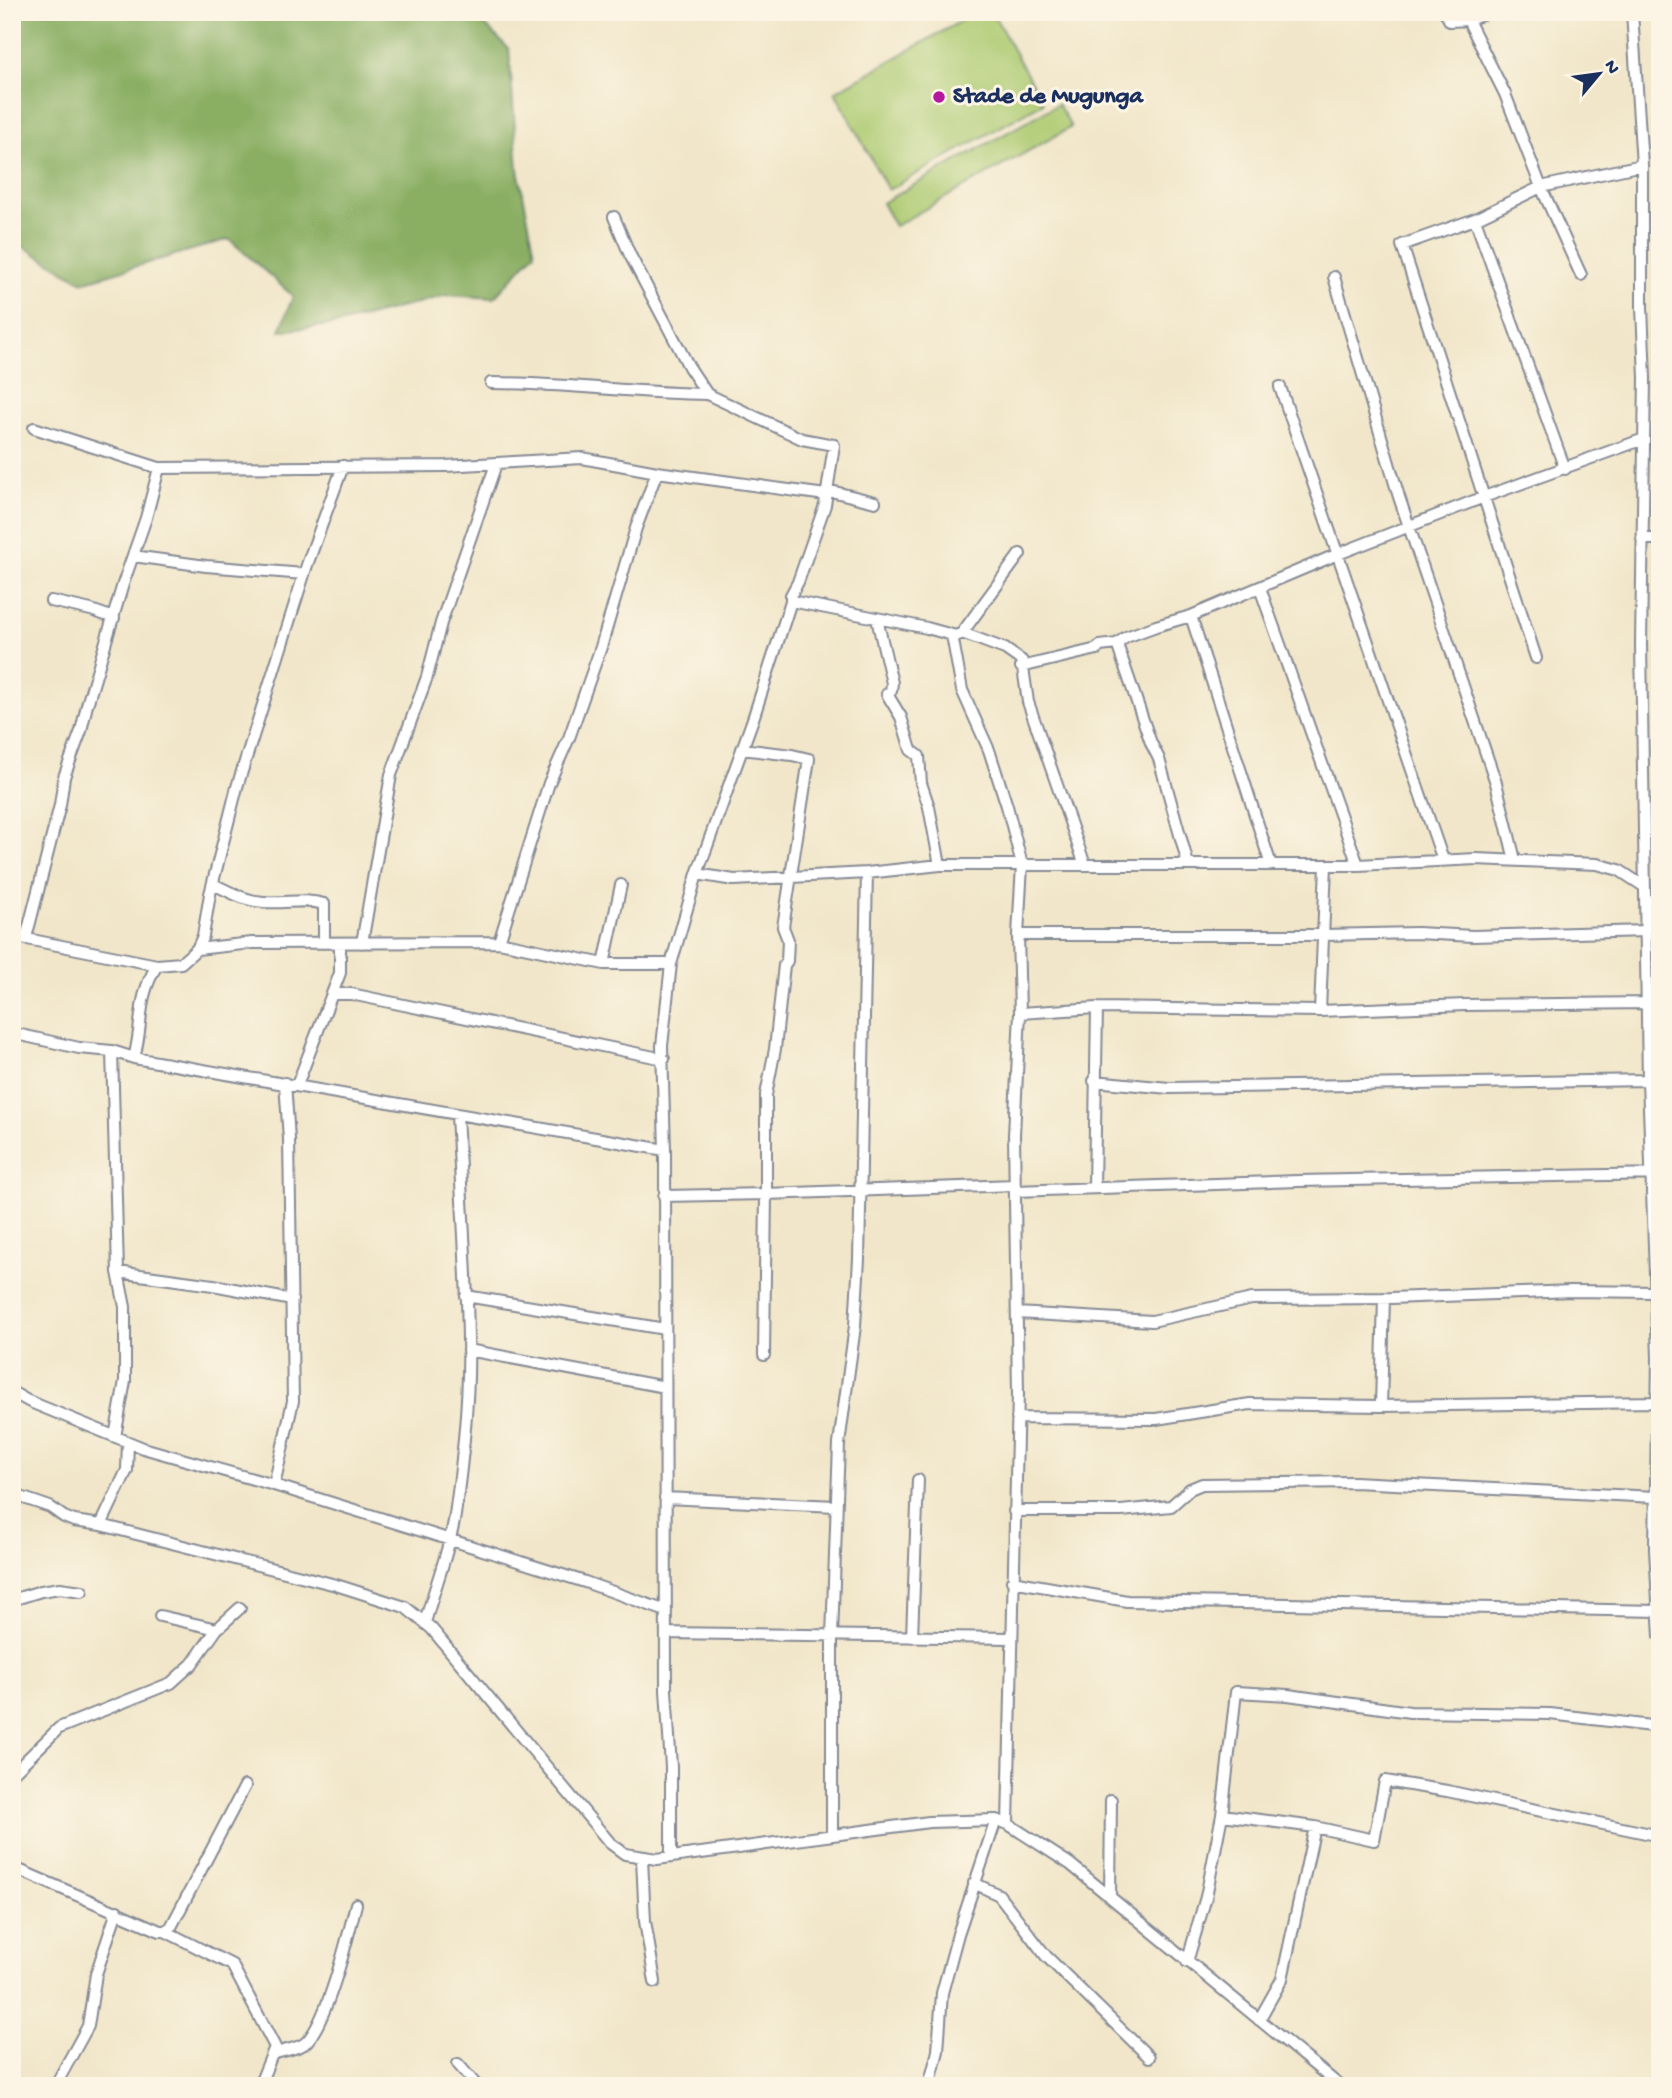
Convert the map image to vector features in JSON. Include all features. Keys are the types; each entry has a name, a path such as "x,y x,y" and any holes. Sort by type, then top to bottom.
{"street":[{"path":"1445,12 1450,21 1468,20 1490,12"},
{"path":"1632,12 1642,164 1645,902 1648,1080 1656,1174 1659,1344 1655,1497 1660,1636"},
{"path":"1468,20 1505,94 1541,187 1580,275"},
{"path":"1536,658 1402,245 1475,219 1541,187 1642,164"},
{"path":"614,216 630,255 689,367 707,394"},
{"path":"1475,219 1565,469"},
{"path":"1334,277 1409,527 1496,783 1515,860"},
{"path":"491,383 545,383 655,393 707,394 802,439 834,445 827,493 798,582 791,595 742,750 697,874 671,964 663,1046 666,1633 671,1857"},
{"path":"1280,387 1443,860"},
{"path":"34,428 159,468 496,464 582,458 657,472 827,493 874,502"},
{"path":"1021,667 1117,644 1156,626 1191,616 1338,554 1484,497 1644,439"},
{"path":"362,943 391,775 427,677 441,623 496,464"},
{"path":"18,937 157,965 181,963 197,949 203,936 237,787 304,574 343,466"},
{"path":"12,950 51,844 64,776 81,731 159,468"},
{"path":"499,942 548,783 569,738 601,647 636,528 657,472"},
{"path":"1642,540 1660,539"},
{"path":"1008,1824 1017,1418 1014,1135 1020,1013 1018,934 1022,865 989,750 962,691 957,634 1020,554"},
{"path":"133,556 206,566 304,574"},
{"path":"1261,588 1358,865"},
{"path":"51,601 114,618"},
{"path":"791,601 957,634 1005,649 1022,660 1028,702 1085,865"},
{"path":"1191,616 1271,865"},
{"path":"877,619 892,683 891,691 887,694 901,717 911,750 919,756 921,783 929,807 940,865"},
{"path":"1117,644 1145,728 1159,759 1188,864"},
{"path":"742,750 809,759 783,927 788,940 787,961 784,965 775,1049 766,1095 764,1355"},
{"path":"697,874 734,880 867,873 940,865 1358,865 1443,860 1515,860 1597,864 1619,870 1645,887"},
{"path":"1320,1011 1326,865"},
{"path":"832,1835 832,1637 836,1506 839,1444 855,1326 861,1191 867,873"},
{"path":"213,884 244,899 266,902 310,899 324,904 324,943"},
{"path":"604,964 621,885"},
{"path":"1645,902 1660,902"},
{"path":"1018,934 1416,933 1473,936 1646,931"},
{"path":"197,949 252,943 499,942 604,964 671,964"},
{"path":"297,1085 340,973 340,943"},
{"path":"134,1058 141,1032 143,992 157,965"},
{"path":"332,994 351,994 664,1059"},
{"path":"1020,1013 1097,1008 1320,1011 1465,1005 1647,1003"},
{"path":"1094,1188 1097,1008"},
{"path":"12,1033 79,1048 112,1051 134,1058 665,1150"},
{"path":"112,1051 118,1272 125,1307 125,1381 115,1437"},
{"path":"1094,1081 1169,1088 1648,1080"},
{"path":"274,1485 293,1401 285,1083"},
{"path":"425,1623 435,1582 450,1539 461,1466 468,1350 457,1115"},
{"path":"664,1196 1656,1174"},
{"path":"118,1272 213,1285 292,1300"},
{"path":"1017,1313 1152,1321 1252,1299 1384,1298 1571,1291 1656,1292"},
{"path":"466,1296 665,1329"},
{"path":"1381,1406 1384,1298"},
{"path":"468,1350 665,1387"},
{"path":"12,1392 128,1442 450,1539 666,1611"},
{"path":"1017,1418 1156,1419 1250,1404 1381,1406 1657,1402"},
{"path":"102,1525 127,1470 128,1442"},
{"path":"912,1637 918,1480"},
{"path":"1014,1511 1121,1511 1171,1506 1190,1489 1202,1484 1354,1482 1655,1497"},
{"path":"12,1494 50,1507 64,1517 336,1585 405,1607 425,1623 452,1652 610,1843 625,1854 642,1858 671,1857 929,1822 996,1820 1008,1824 1070,1864 1340,2086"},
{"path":"666,1498 836,1506"},
{"path":"1012,1581 1127,1601 1659,1611"},
{"path":"12,1600 60,1588 82,1591"},
{"path":"12,1774 59,1728 171,1683 192,1664 217,1629 240,1608"},
{"path":"160,1616 217,1629"},
{"path":"666,1633 1011,1638"},
{"path":"1187,1962 1206,1897 1222,1815 1236,1692 1288,1695 1410,1712 1550,1714 1660,1727"},
{"path":"1222,1815 1315,1827 1374,1840 1385,1781 1447,1791 1660,1836"},
{"path":"165,1931 170,1927 245,1786"},
{"path":"1110,1898 1111,1800"},
{"path":"929,2086 938,2051 942,1993 974,1883 996,1820"},
{"path":"1259,2020 1282,1979 1315,1827"},
{"path":"642,1858 645,1921 655,1982"},
{"path":"12,1867 165,1931 232,1965 275,2047 259,2086"},
{"path":"974,1883 999,1895 1046,1956 1149,2057"},
{"path":"272,2054 304,2043 319,2022 347,1942 356,1905"},
{"path":"55,2086 88,2026 96,1974 117,1911"},
{"path":"458,2064 477,2086"}],"green space":[{"path":"12,12 484,12 481,21 509,49 518,170 535,253 494,298 447,295 339,324 280,331 293,296 229,239 83,282 12,240"},
{"name":"Stade de Mugunga","path":"977,12 992,12 1043,103 888,190 835,92"},
{"path":"1058,104 1071,127 895,226 882,203"}],"place":[{"name":"Stade de Mugunga","path":"939,97"}]}
